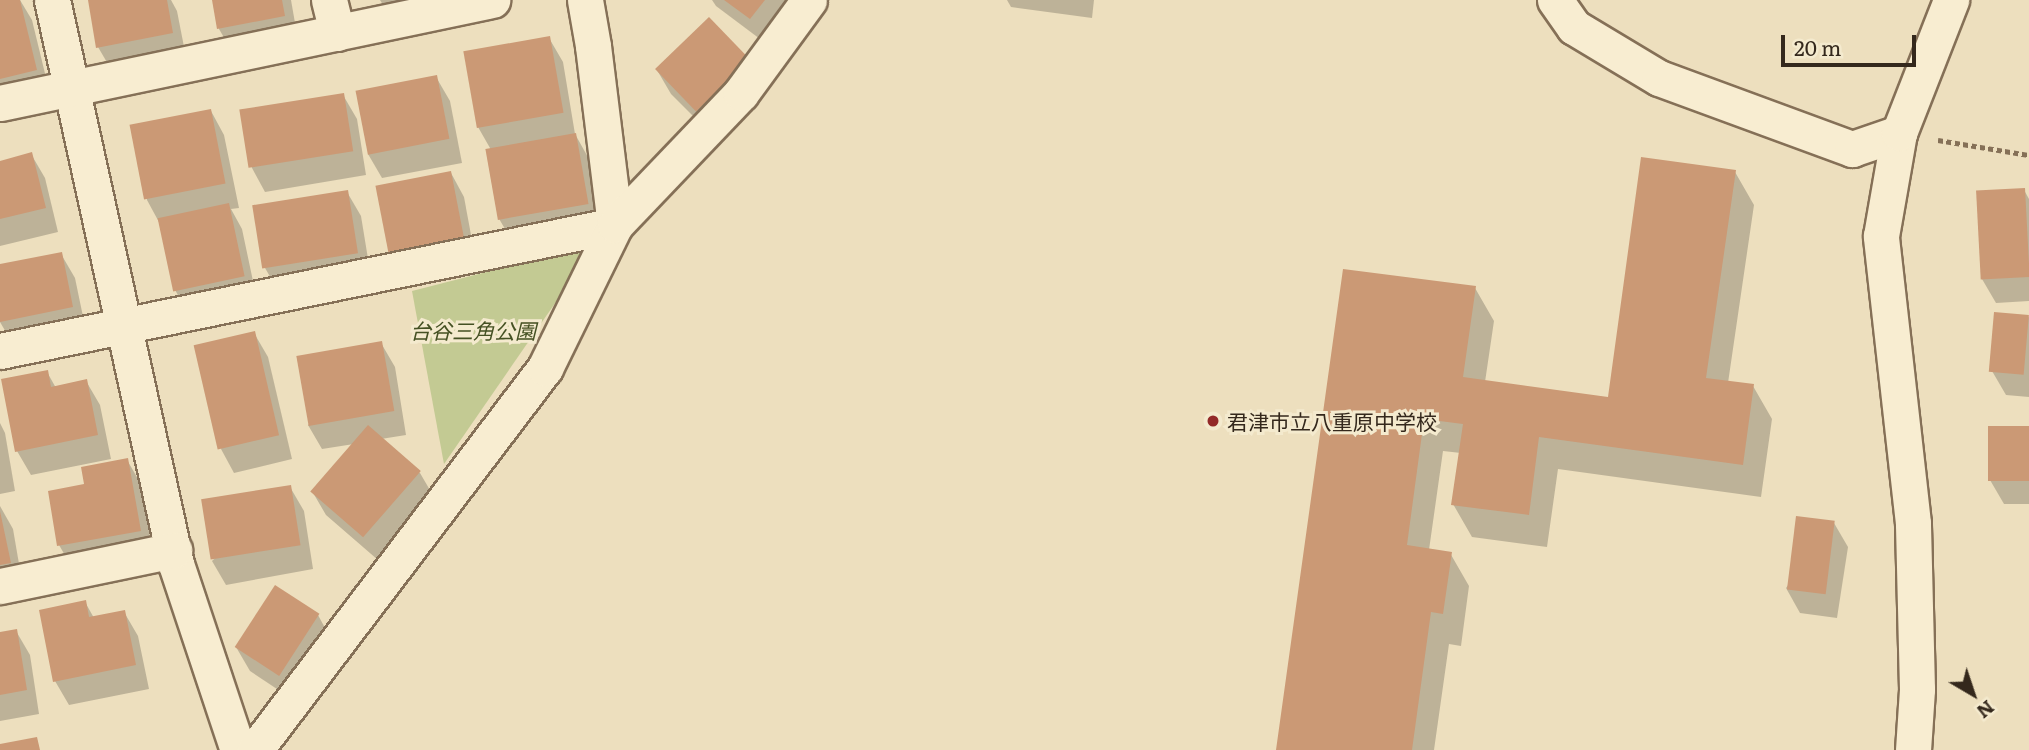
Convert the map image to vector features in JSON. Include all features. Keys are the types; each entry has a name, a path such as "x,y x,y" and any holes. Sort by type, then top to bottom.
{"street":[{"path":"52,0 174,550 238,750"},
{"path":"0,103 70,89 333,16 492,0"},
{"path":"585,0 615,225"},
{"path":"255,750 545,368 615,225 741,93 809,0"},
{"path":"1555,0 1574,27 1659,78 1852,149 1899,133"},
{"path":"1913,750 1917,689 1913,523 1881,236 1899,133 1951,0"},
{"path":"0,351 615,225"},
{"path":"0,586 174,550"}],"path":[{"path":"1899,133 2029,155"}],"green space":[{"name":"台谷三角公園","path":"596,244 444,464 412,291"}],"building":[{"path":"0,0 20,0 37,70 0,79"},
{"path":"88,0 167,0 173,33 96,48"},
{"path":"212,0 282,0 285,16 217,29"},
{"path":"724,0 765,0 750,19"},
{"path":"709,17 750,59 696,112 655,69"},
{"path":"550,36 564,113 477,128 463,51"},
{"path":"437,75 449,139 368,155 356,91"},
{"path":"344,93 353,151 249,168 239,110"},
{"path":"211,109 226,184 144,199 130,125"},
{"path":"576,133 589,204 498,220 485,149"},
{"path":"32,152 46,208 0,219 0,161"},
{"path":"1641,157 1736,170 1706,378 1754,384 1743,465 1539,437 1529,515 1451,505 1463,424 1424,419 1407,545 1452,552 1443,614 1431,612 1412,750 1276,750 1343,269 1476,286 1463,377 1608,397"},
{"path":"451,171 464,238 388,252 375,186"},
{"path":"2025,188 2029,277 1981,279 1976,191"},
{"path":"348,190 358,253 262,268 252,205"},
{"path":"229,203 245,276 173,292 158,218"},
{"path":"62,252 73,307 0,322 0,264"},
{"path":"1994,312 2029,315 2024,375 1989,372"},
{"path":"255,331 279,435 218,449 194,345"},
{"path":"382,341 394,411 309,426 296,356"},
{"path":"48,370 51,387 87,379 98,435 15,452 1,379"},
{"path":"368,425 421,471 363,537 310,491"},
{"path":"1988,426 2029,426 2029,481 1988,481"},
{"path":"128,458 141,531 57,546 48,491 84,484 81,467"},
{"path":"291,485 301,545 211,559 201,499"},
{"path":"0,511 11,563 0,565"},
{"path":"1796,516 1835,521 1826,594 1787,589"},
{"path":"275,585 319,614 279,676 235,647"},
{"path":"86,600 89,617 125,610 136,665 53,682 39,610"},
{"path":"17,629 27,690 0,695 0,632"},
{"path":"37,737 40,750 0,750 0,744"}],"place":[{"name":"君津市立八重原中学校","path":"1213,421"}]}
